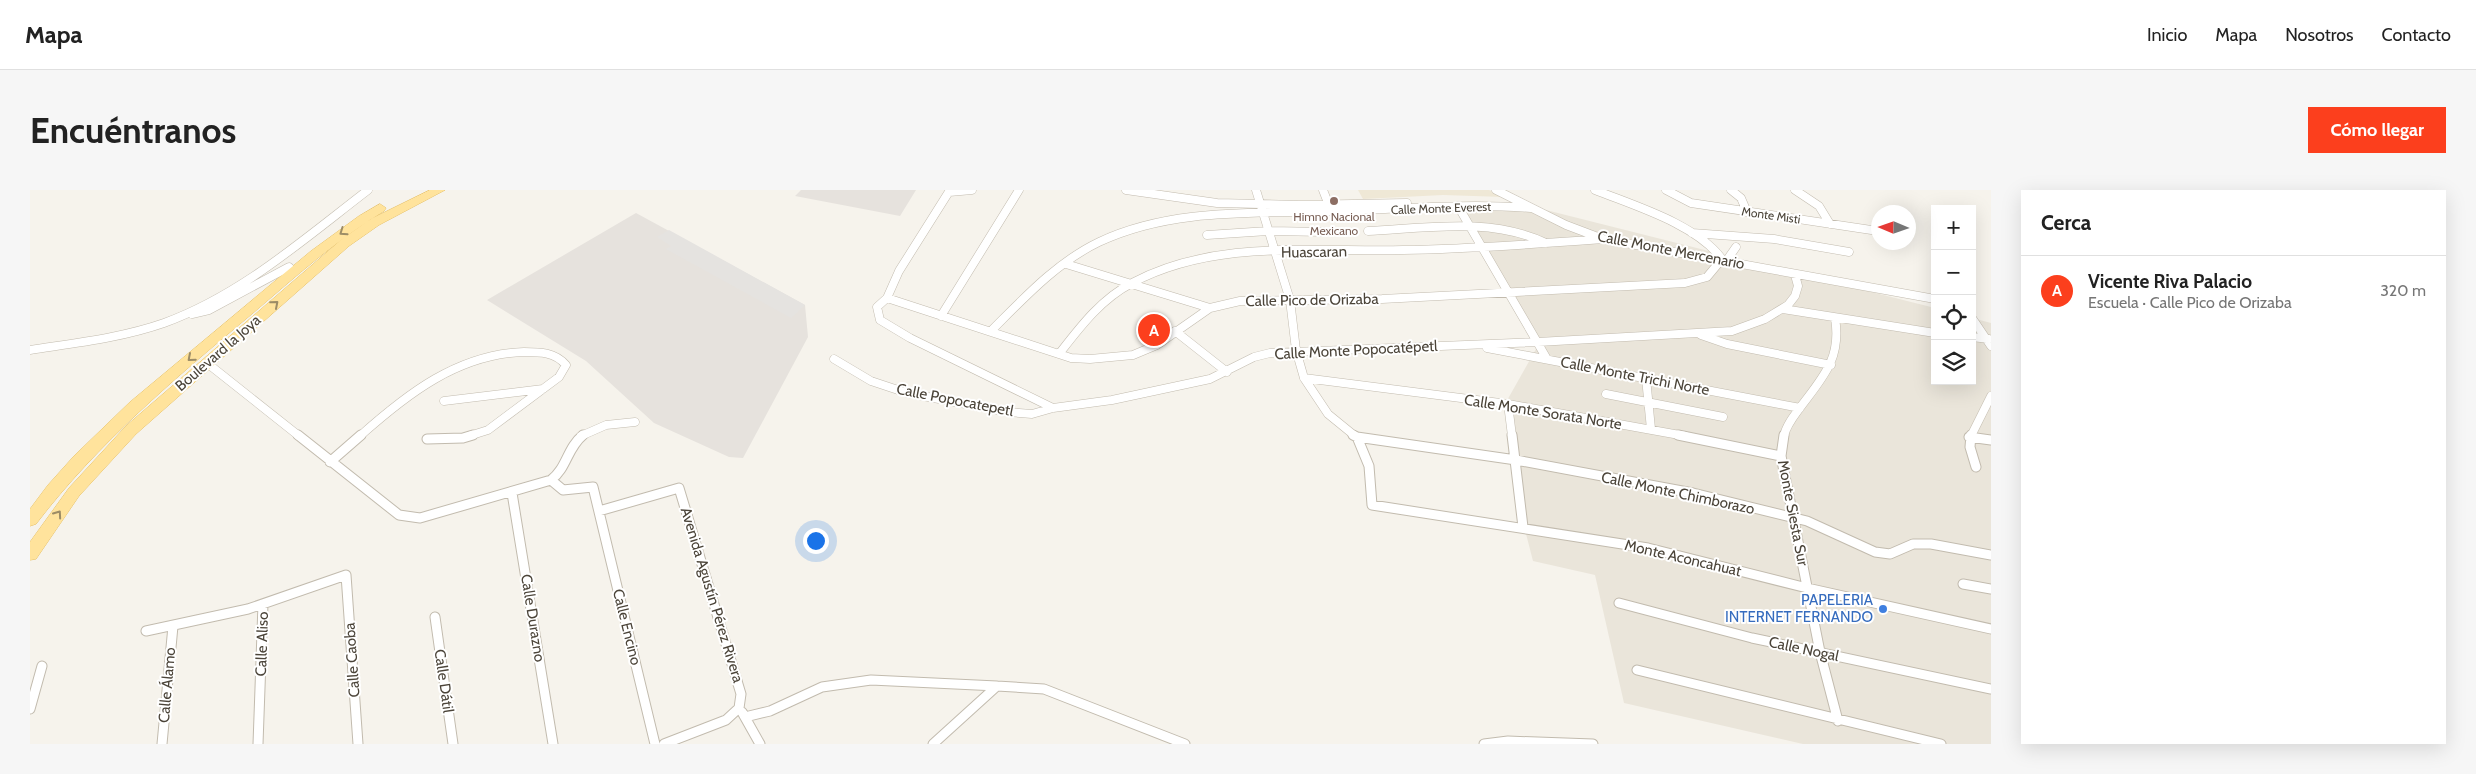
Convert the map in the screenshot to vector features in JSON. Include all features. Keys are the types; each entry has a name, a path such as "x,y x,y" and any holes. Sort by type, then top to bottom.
{"main road":[{"name":"Boulevard la Joya","path":"30,520 51,491 111,427 292,269 361,219 415,190"},
{"name":"Boulevard la Joya","path":"30,554 74,492 131,430 345,243 375,222 439,190"}],"street":[{"path":"182,316 254,278 368,190"},
{"path":"972,190 949,191 904,263 887,298 877,307 877,313 880,320 918,342 1053,408"},
{"path":"942,316 1019,190"},
{"name":"Calle Monte Everest","path":"1126,190 1157,192 1217,203 1261,208 1332,212 1458,206 1531,208"},
{"path":"1256,190 1290,300 1296,350 1304,378 1328,414 1344,429 1357,437"},
{"path":"1323,190 1332,212"},
{"name":"Calle Monte Mercenario","path":"1496,190 1566,225 1603,239 1931,298"},
{"path":"1594,190 1689,232 1715,248 1725,260 1736,247"},
{"name":"Monte Misti","path":"1666,190 1691,203 1871,230"},
{"path":"1731,190 1741,198 1747,212"},
{"path":"1795,190 1819,206 1830,224"},
{"name":"Calle Monte Everest","path":"1261,208 1328,204 1518,201"},
{"path":"1458,206 1547,359"},
{"path":"991,331 1018,304 1066,264 1098,242 1148,226 1201,215 1261,208"},
{"path":"1368,231 1471,227 1512,228 1532,234 1547,243"},
{"path":"1207,235 1268,231 1325,232"},
{"path":"1689,232 1774,239 1849,252"},
{"name":"Huascaran","path":"1059,354 1088,319 1130,284 1177,266 1207,258 1275,252 1482,247 1603,239"},
{"path":"30,350 131,333 182,316 209,310 292,269 288,250"},
{"name":"Calle Pico de Orizaba","path":"887,298 1071,358 1090,360 1133,355 1156,345 1210,308 1240,301 1382,299 1684,283 1706,277 1725,260"},
{"path":"1066,264 1210,308"},
{"path":"1795,275 1798,281 1797,290 1784,309 1931,332"},
{"name":"Calle Monte Popocatépetl","path":"1053,408 1112,400 1210,379 1254,358 1296,350 1469,345 1698,334 1747,327 1784,309"},
{"name":"Monte Siesta Sur","path":"1835,318 1840,339 1831,365 1785,431 1781,456 1820,652 1838,721"},
{"path":"1976,323 1990,341"},
{"path":"1174,331 1227,372"},
{"path":"1698,334 1727,344 1831,365"},
{"path":"1976,338 1990,341"},
{"name":"Calle Monte Trichi Norte","path":"1469,345 1800,408"},
{"path":"330,462 420,389 452,369 472,360 501,354 528,352 552,354 560,357 566,365 559,377 488,430 463,438 428,439"},
{"name":"Calle Popocatepetl","path":"834,359 871,381 907,393 1008,412 1032,414 1053,408"},
{"path":"207,363 330,462 399,515 408,518 420,518 512,493 551,480 564,471 569,452 583,432 601,425 635,422"},
{"name":"Calle Monte Sorata Norte","path":"1304,378 1508,404 1781,456"},
{"path":"1646,378 1651,430"},
{"path":"444,401 543,388"},
{"path":"1606,394 1723,417"},
{"path":"1976,467 1968,450 1969,437 1988,407 1991,396"},
{"path":"1508,404 1523,527"},
{"name":"Calle Monte Chimborazo","path":"1357,437 1516,460 1693,493 1793,517 1875,552 1890,554 1913,544 1931,544 1991,555"},
{"name":"Monte Aconcahuat","path":"1357,437 1369,466 1372,505 1523,527 1648,548 1807,588 1991,628"},
{"path":"1969,437 1991,440"},
{"name":"Calle Encino","path":"551,480 563,490 593,486 655,744"},
{"name":"Avenida Agustín Pérez Rivera","path":"599,511 680,488 742,694 742,712"},
{"name":"Calle Durazno","path":"512,493 553,744"},
{"name":"Calle Caoba","path":"263,604 346,575 358,744"},
{"path":"1964,584 1991,589"},
{"name":"Calle Nogal","path":"1619,603 1752,638 1991,689"},
{"name":"Calle Aliso","path":"146,631 263,604 258,744"},
{"name":"Calle Dátil","path":"435,617 453,744"},
{"name":"Calle Álamo","path":"162,744 173,626"},
{"path":"30,709 42,666"},
{"path":"1637,670 1838,721 1941,744"},
{"path":"664,744 742,712 770,711 822,687 871,680 1044,689 1185,744"},
{"path":"933,744 997,686"},
{"path":"742,712 760,744"},
{"path":"1484,744 1508,741 1593,744"}],"shaded area":[{"path":"801,190 916,190 900,216 795,196"},
{"path":"1358,190 1489,190 1504,197 1443,195 1363,199"},
{"path":"1460,207 1534,207 1931,307 1931,385 1976,385 1976,319 1991,323 1991,744 1803,744 1624,703 1595,575 1533,561 1523,522 1505,404 1540,342"},
{"path":"636,213 805,305 808,337 743,458 729,457 654,423 586,361 487,300"},
{"path":"669,230 805,305 791,318 666,249 671,246 657,237"}],"place":[{"name":"Himno Nacional Mexicano","path":"1334,201"},
{"name":"Vicente Riva Palacio","path":"1154,330"},
{"name":"PAPELERIA INTERNET FERNANDO","path":"1883,609"}]}
